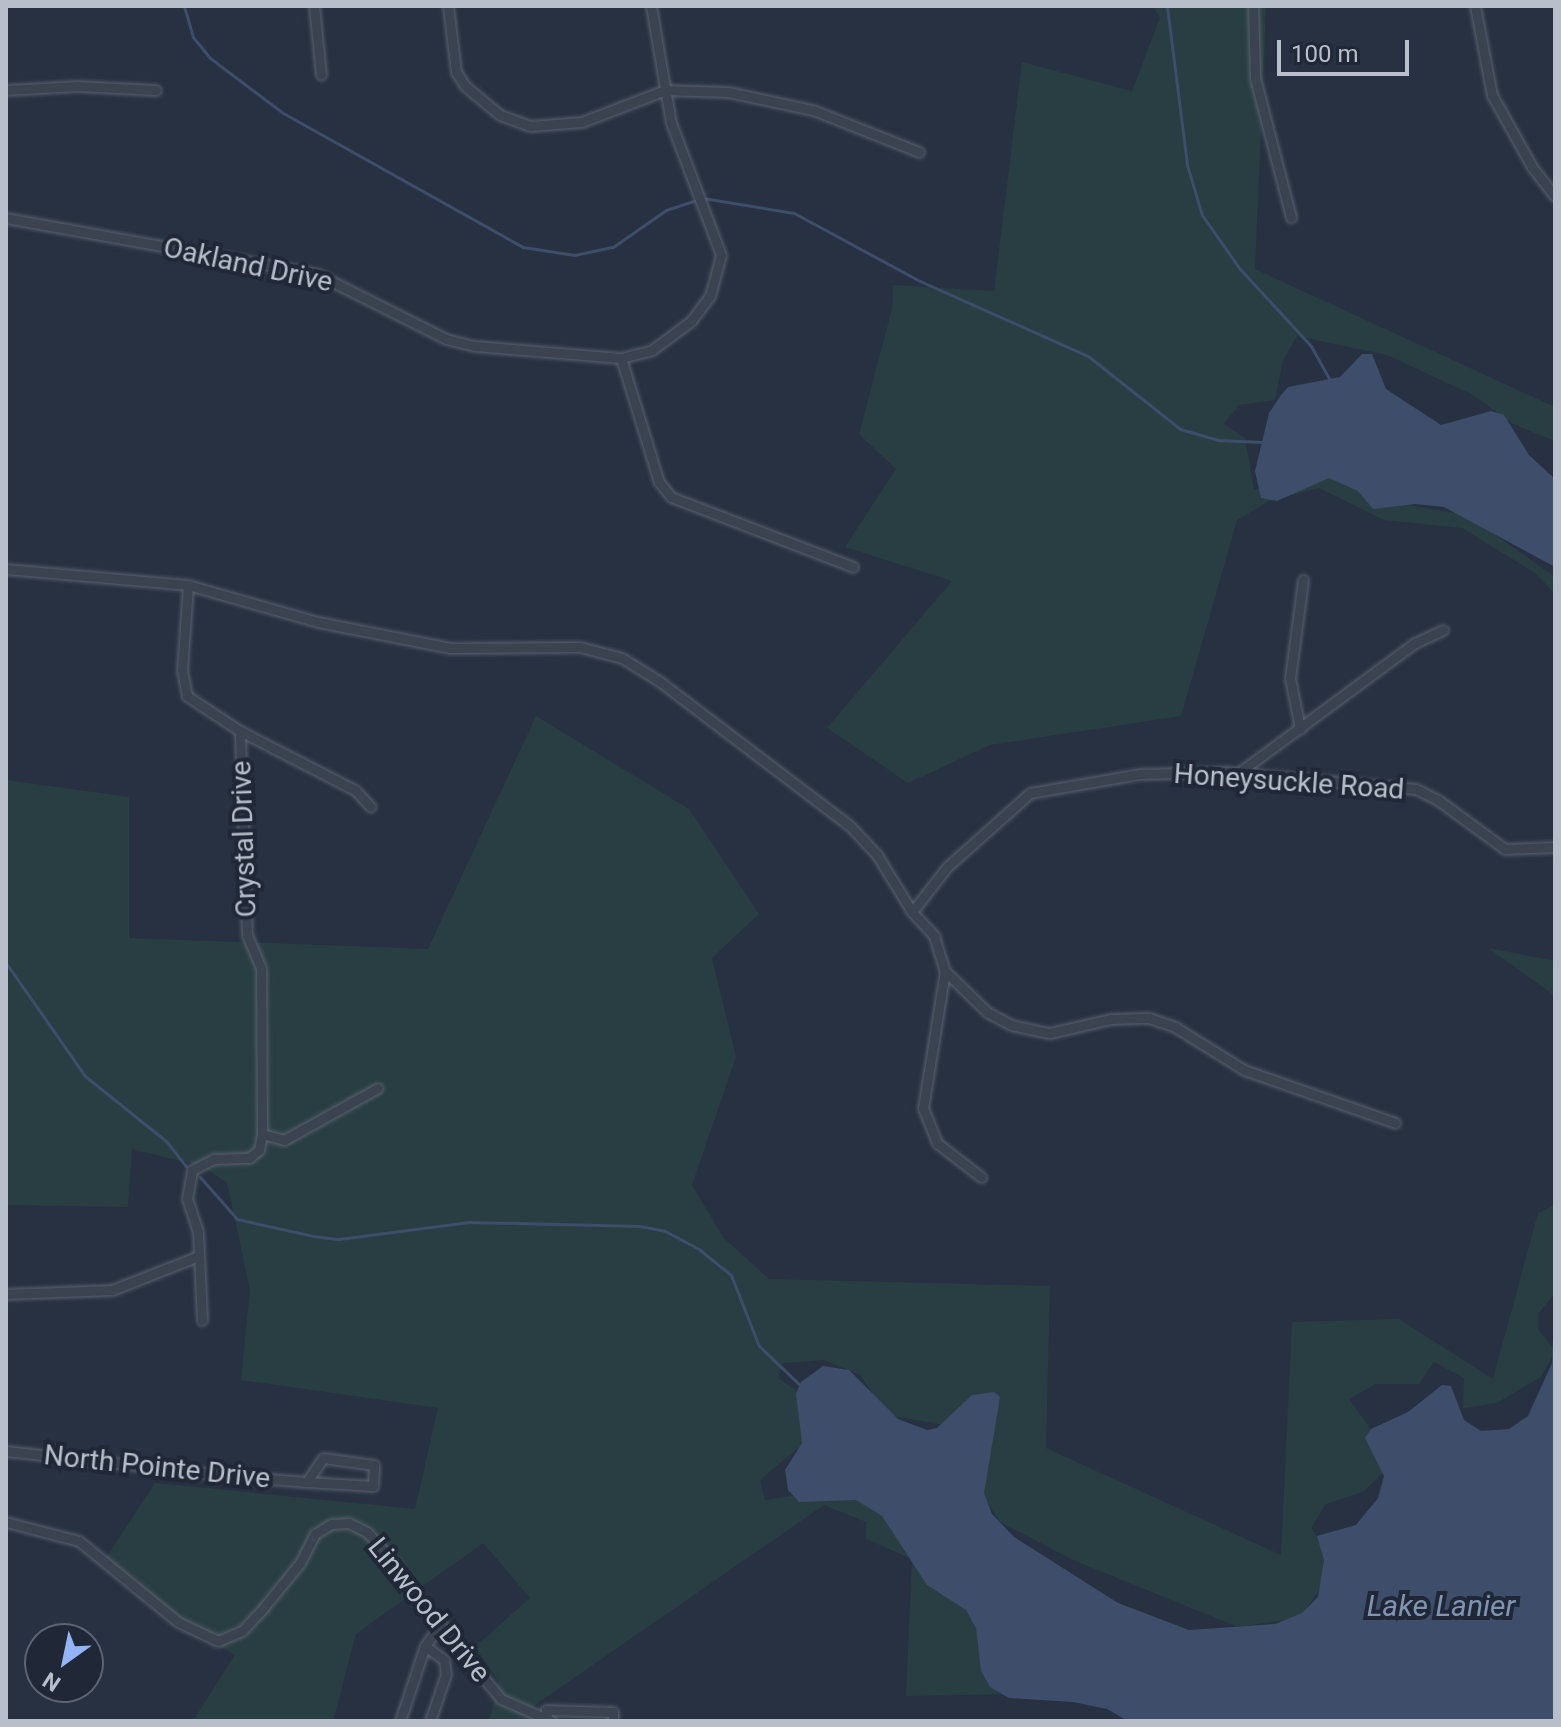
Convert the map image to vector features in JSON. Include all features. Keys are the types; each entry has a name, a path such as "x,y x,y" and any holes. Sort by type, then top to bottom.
{"street":[{"path":"314,6 321,75"},
{"path":"448,6 456,72 480,104 530,126 560,127 665,90 728,92 813,110 919,152"},
{"path":"651,6 671,123 716,234 719,275 710,296 673,337 652,350 621,358 659,482 671,497 853,567"},
{"path":"1253,6 1255,78 1291,217"},
{"path":"1475,6 1492,95 1527,159 1555,196"},
{"path":"6,90 77,86 156,90"},
{"name":"Oakland Drive","path":"6,218 317,274 446,339 621,358"},
{"path":"6,569 188,585 318,622 450,648 580,647 622,658 850,826 877,855 912,912 934,936 945,971 923,1108 937,1143 981,1177"},
{"path":"1300,729 1290,678 1303,580"},
{"path":"188,585 182,670 187,696 240,731 355,790 371,807"},
{"path":"1237,774 1415,643 1443,630"},
{"name":"Crystal Drive","path":"240,731 247,935 261,968 262,1134"},
{"name":"Honeysuckle Road","path":"912,912 947,867 1030,793 1140,774 1237,774 1416,789 1505,849 1555,847"},
{"path":"945,971 987,1012 1011,1025 1050,1033 1111,1019 1149,1018 1175,1027 1244,1070 1395,1123"},
{"path":"202,1320 196,1257 198,1232 187,1199 192,1170 214,1159 249,1158 259,1150 262,1134 284,1140 378,1088"},
{"path":"6,1294 112,1290 196,1257"},
{"name":"North Pointe Drive","path":"6,1451 307,1482 373,1486 374,1465 323,1458 307,1482"},
{"name":"Linwood Drive","path":"6,1522 79,1541 178,1622 218,1641 242,1631 260,1612 300,1563 315,1534 331,1524 349,1523 367,1532 501,1699 549,1719"},
{"path":"400,1721 425,1646 442,1622"},
{"path":"425,1646 444,1660 446,1674 430,1721"},
{"path":"549,1719 546,1710 613,1712 613,1721"}],"green space":[{"path":"1153,6 1266,6 1255,269 1555,407 1555,441 1513,424 1473,395 1387,355 1297,336 1283,360 1275,400 1239,405 1224,424 1245,438 1254,490 1298,474 1354,477 1371,499 1467,515 1555,577 1555,594 1535,573 1462,528 1384,520 1319,488 1269,501 1237,520 1181,716 990,745 908,783 827,728 952,581 845,547 896,469 859,434 892,309 893,285 994,291 1022,62 1132,91 1160,18"},
{"path":"536,716 689,809 759,914 712,958 736,1057 692,1185 723,1237 769,1279 1050,1286 1046,1448 1281,1555 1292,1322 1399,1319 1493,1379 1538,1213 1555,1205 1555,1293 1538,1314 1538,1329 1555,1351 1541,1377 1497,1403 1463,1408 1464,1378 1434,1362 1419,1384 1376,1384 1349,1399 1370,1428 1384,1472 1363,1492 1326,1504 1311,1528 1326,1546 1327,1580 1299,1618 1238,1627 1073,1560 1000,1522 975,1484 961,1428 887,1415 860,1375 824,1360 783,1363 778,1378 811,1401 818,1431 760,1480 765,1500 793,1496 818,1482 848,1482 1076,1693 906,1696 912,1559 866,1539 866,1522 824,1505 532,1707 533,1721 489,1721 499,1682 475,1647 530,1598 483,1543 356,1634 333,1721 193,1721 235,1655 195,1634 104,1561 155,1483 415,1509 438,1408 241,1380 250,1290 227,1183 202,1166 132,1149 128,1207 6,1205 6,780 129,797 129,938 428,949"},
{"path":"1488,948 1555,961 1555,998 1547,990"}],"water":[{"path":"1362,354 1372,354 1386,389 1441,425 1491,411 1504,415 1529,455 1555,479 1555,567 1444,507 1415,504 1373,509 1358,491 1329,478 1277,501 1261,498 1255,471 1269,413 1281,395 1288,387 1340,377"},
{"name":"Lake Lanier","path":"1555,1286 1555,1721 1128,1721 1107,1709 1073,1702 1009,1698 990,1687 981,1671 976,1628 966,1610 927,1585 882,1516 856,1500 799,1502 788,1490 785,1470 802,1443 796,1394 801,1382 823,1366 849,1370 898,1419 927,1430 937,1428 972,1395 994,1392 1000,1397 984,1493 992,1514 1014,1537 1118,1603 1189,1630 1275,1624 1302,1613 1318,1597 1324,1560 1317,1536 1356,1525 1378,1498 1384,1476 1365,1438 1371,1429 1408,1412 1442,1385 1451,1386 1464,1420 1481,1431 1509,1429 1528,1416 1552,1363"}],"waterway":[{"path":"184,6 193,37 210,58 283,113 523,247 574,255 613,247 666,210 703,198 794,213 920,281 1088,356 1180,429 1218,440 1262,442"},
{"path":"1167,6 1187,165 1202,215 1240,269 1311,346 1330,380"},
{"path":"6,963 85,1076 167,1142 186,1166"},
{"path":"200,1177 237,1219 313,1236 339,1239 469,1222 640,1226 665,1231 700,1250 731,1275 759,1346 800,1385"}]}
